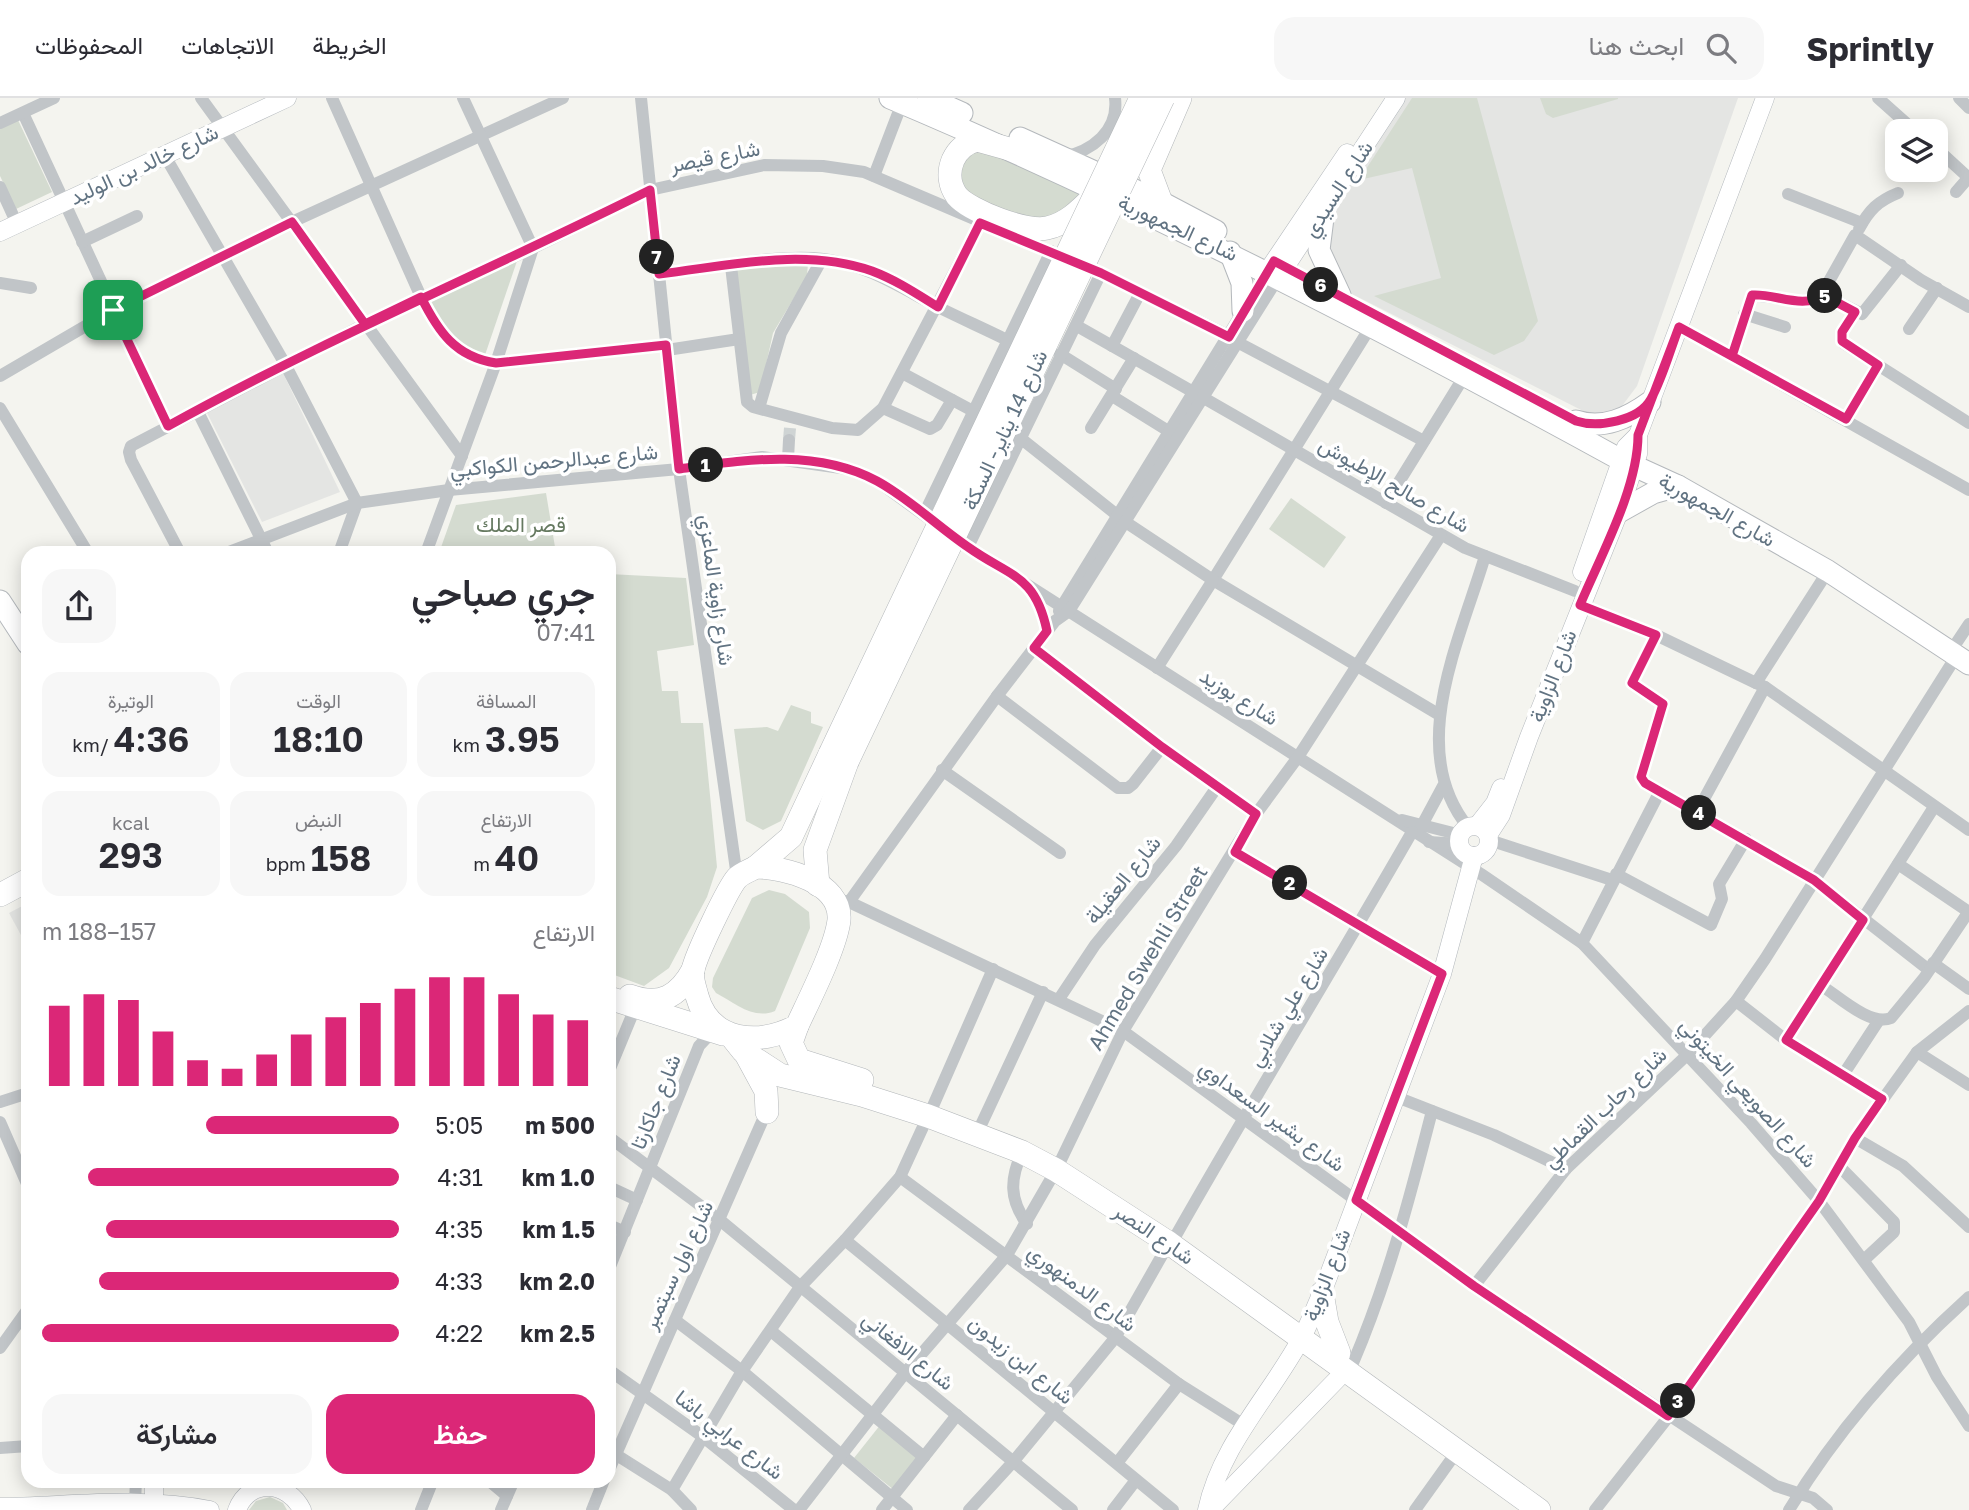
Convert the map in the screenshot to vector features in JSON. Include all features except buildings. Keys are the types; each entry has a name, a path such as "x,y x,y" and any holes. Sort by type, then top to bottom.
{"highway":[{"name":"شارع 14 يناير- السكة","path":"839,758 1141,98"},
{"name":"شارع 14 يناير- السكة","path":"839,758 1163,98"},
{"path":"1161,202 1149,170 1180,98"},
{"path":"1111,121 1126,138 1159,144"},
{"path":"1013,150 977,140 961,148 951,166 949,178 958,198 1011,223 1035,230 1058,225 1097,192"},
{"path":"616,991 638,999 666,999 681,988 747,872 791,837 839,758"},
{"path":"788,1058 838,922 834,895 817,841 839,758"},
{"path":"747,872 788,870 834,895"},
{"path":"0,895 21,884"},
{"path":"0,905 21,894"},
{"path":"693,970 699,1004 709,1022 729,1039 766,1091 766,1112"},
{"path":"616,1001 729,1039 775,1036 788,1058"},
{"name":"شارع النصر","path":"729,1039 931,1111 1058,1166"},
{"name":"شارع النصر","path":"931,1111 981,1125 1058,1166 1172,1240 1558,1510"},
{"path":"1322,1293 1328,1322 1347,1362"},
{"name":"شارع النصر","path":"1347,1362 1539,1510"}],"main road":[{"name":"شارع خالد بن الوليد","path":"0,232 287,98"},
{"name":"شارع الجمهورية","path":"928,98 1161,202 1371,326 1465,375 1631,453 1816,548 1963,653"},
{"name":"شارع السيدي","path":"1276,270 1385,98"},
{"name":"شارع السيدي","path":"1276,270 1324,210 1396,98"},
{"name":"شارع الزاوية","path":"1213,1508 1244,1425 1304,1333 1322,1293 1394,1096 1444,967 1458,939 1475,846 1578,598 1765,98"},
{"name":"شارع الجمهورية","path":"896,101 1013,150 1230,252 1340,295 1576,421 1631,453 1678,486 1828,571 1963,653"},
{"path":"1324,210 1319,250 1340,295"},
{"path":"1230,252 1242,283 1243,312"},
{"path":"1576,421 1603,424 1632,414 1650,402"},
{"name":"شارع الزاوية","path":"1578,598 1619,512 1631,453"},
{"path":"1619,512 1653,493 1678,486"},
{"path":"0,591 21,624"},
{"path":"0,601 21,627"},
{"path":"1213,1508 1347,1362"},
{"path":"154,1488 154,1507"},
{"path":"237,1510 244,1497 258,1488"},
{"path":"281,1488 291,1494 302,1510"},
{"path":"0,1507 135,1503 154,1507 210,1510"}],"street":[{"path":"0,123 54,98"},
{"path":"201,98 462,456"},
{"path":"332,98 435,325 449,342 471,357 496,363 739,339"},
{"path":"429,546 496,363 533,248 463,98"},
{"path":"0,376 113,310 292,222 563,98"},
{"name":"شارع زاوية الماعزي","path":"642,98 679,469 747,872"},
{"path":"1063,157 1091,149 1106,132 1116,109 1115,98"},
{"path":"1878,98 1902,119"},
{"path":"1958,98 1969,108"},
{"path":"874,176 896,101"},
{"path":"23,113 168,426"},
{"path":"165,156 285,364 357,503 342,546"},
{"path":"1948,159 1969,177 1956,192"},
{"name":"شارع قيصر","path":"176,546 131,460 129,448 138,442 365,324 533,248 650,190 764,165 845,167 934,201 1101,273 1233,339 1424,441"},
{"path":"0,187 17,224"},
{"path":"1732,356 1750,298 1755,294 1801,301 1816,300 1823,295 1852,237 1862,223 1880,200 1898,193"},
{"path":"1788,194 1862,223"},
{"path":"82,242 137,216"},
{"path":"731,266 746,398 749,404 791,429 858,430 883,408 980,223"},
{"path":"1856,235 1969,306"},
{"path":"924,514 1051,251"},
{"path":"659,274 790,259 822,259 872,271 1007,340"},
{"path":"759,408 781,333 822,259"},
{"path":"1823,295 1860,314 1866,311 1900,265"},
{"path":"1233,339 1243,312 1276,270"},
{"path":"834,895 942,770 1065,609 1276,270"},
{"path":"968,547 1019,437 1060,354 1077,327 1101,273"},
{"path":"0,283 31,288"},
{"path":"1909,329 1937,288"},
{"path":"1112,346 1140,293"},
{"path":"1855,312 1842,332 1842,341 1969,423"},
{"path":"1744,314 1785,327"},
{"path":"1157,668 1371,326"},
{"name":"شارع صالح الإطيوش","path":"1077,327 1441,535 1760,685 1969,830"},
{"path":"1679,327 1969,490"},
{"path":"1060,354 1170,432"},
{"path":"1091,428 1134,358"},
{"path":"1846,419 1878,365"},
{"path":"902,373 972,411"},
{"path":"1386,503 1465,375"},
{"path":"1122,519 1170,432 1198,395"},
{"path":"883,408 930,429 937,425 951,400"},
{"path":"0,408 84,546"},
{"path":"197,410 265,546"},
{"path":"788,458 791,429"},
{"path":"1019,437 1122,519 1213,580 1438,714"},
{"name":"شارع عبدالرحمن الكواكبي","path":"242,546 357,503 449,490 679,469 762,457 788,458 848,469 877,481 968,547"},
{"name":"Ahmed Swehli Street","path":"796,1510 842,1456 905,1373 1007,1255 1058,1166 1123,1031 1256,814 1298,757 1441,535"},
{"name":"شارع بوزيد","path":"968,547 1388,816 1417,830 1427,842 1475,846"},
{"path":"1475,846 1443,786 1438,714 1485,556"},
{"path":"1697,811 1760,685 1828,571"},
{"path":"1030,586 1051,626"},
{"name":"شارع رحاب القماطي","path":"1474,1286 1566,1169 1686,1056 1736,1001 1884,769 1963,653 1969,624"},
{"path":"1656,635 1632,683 1663,704 1641,777 1645,783 1814,880 1863,920 1931,967 1969,989"},
{"path":"1034,648 1162,747 1256,814"},
{"path":"997,696 1118,788 1128,788 1133,784 1162,747"},
{"path":"942,770 1060,853"},
{"name":"شارع علي شلابي","path":"969,1510 1013,1462 1115,1338 1241,1117 1279,1060 1443,786"},
{"name":"شارع العقيلة","path":"1059,999 1095,944 1176,846 1217,787"},
{"path":"1582,943 1660,791"},
{"path":"1786,1040 1934,807"},
{"path":"1417,830 1475,846 1614,877 1711,925 1722,899 1719,884 1746,839"},
{"path":"1427,842 1475,846"},
{"name":"شارع الصويعي الخيتوني","path":"1475,846 1582,943 1751,1123 1819,1201 1865,1259 1909,1322 1969,1426"},
{"path":"1235,852 1358,925 1444,967"},
{"path":"1822,986 1885,1021 1897,1014 1969,911 1898,864"},
{"name":"شارع بشير السعداوي","path":"834,895 1123,1031 1402,1231 1474,1286 1776,1486 1813,1498 1827,1510"},
{"path":"672,1490 742,1371 800,1287 900,1177 993,969"},
{"path":"981,1125 1043,992"},
{"path":"1736,1001 1786,1040 1882,1099"},
{"path":"616,1055 635,1009"},
{"path":"1595,1510 1668,1416 1819,1201 1855,1138 1917,1052 1969,1011"},
{"path":"1843,1075 1879,1020"},
{"name":"شارع جاكارتا","path":"616,1252 699,1046 729,1039"},
{"path":"1917,1052 1969,1085"},
{"name":"شارع اول سبتمبر","path":"616,1452 640,1392 721,1221 788,1058"},
{"path":"0,1102 21,1095"},
{"path":"1394,1096 1494,1135 1566,1169"},
{"path":"1347,1362 1375,1311 1402,1231 1432,1111"},
{"path":"0,1122 21,1169"},
{"path":"1855,1138 1903,1166 1969,1227"},
{"name":"شارع الافغاني","path":"616,1143 721,1221 957,1415 1064,1508"},
{"path":"1022,1152 1013,1172 1012,1194 1027,1224"},
{"path":"1839,1166 1894,1222 1894,1232 1865,1259"},
{"name":"شارع الدمنهوري","path":"900,1177 1115,1338 1179,1384 1244,1425"},
{"path":"616,1190 637,1200"},
{"path":"616,1228 625,1232"},
{"name":"شارع ابن زيدون","path":"845,1240 1173,1510"},
{"path":"1789,1510 1854,1415 1919,1342 1969,1297"},
{"path":"0,1348 21,1319"},
{"path":"675,1320 742,1371 907,1510"},
{"path":"771,1331 924,1457"},
{"name":"شارع عرابي باشا","path":"616,1375 702,1436 796,1510"},
{"path":"1117,1463 1179,1384"},
{"path":"882,1510 957,1415"},
{"path":"0,1448 21,1446"},
{"path":"1415,1510 1458,1450"},
{"path":"616,1455 672,1490 691,1510"},
{"path":"1113,1510 1136,1480"},
{"path":"135,1503 136,1488"},
{"path":"421,1510 430,1488"},
{"path":"498,1488 507,1496"},
{"path":"501,1510 510,1488"},
{"path":"592,1510 601,1488"}],"shaded area":[{"path":"1404,98 1738,98 1637,386 1619,410 1595,417 1342,289 1330,267 1325,228 1331,212"},
{"path":"283,373 340,492 262,522 206,411"},
{"path":"21,907 21,935 9,913"}],"green space":[{"path":"1412,98 1477,98 1538,321 1524,341 1494,355 1374,296 1441,278 1412,168 1359,180"},
{"path":"1540,98 1618,99 1553,118 1546,114"},
{"path":"18,120 52,192 16,209 0,176 0,129"},
{"path":"983,146 1084,189 1069,213 1031,223 964,193 958,163"},
{"path":"518,258 485,355 457,342 444,328 429,300"},
{"path":"808,263 807,276 773,333 760,392 750,395 735,269"},
{"name":"قصر الملك","path":"546,493 555,546 441,546 456,505"},
{"path":"1291,498 1346,537 1324,568 1269,529"},
{"name":"قصر الملك","path":"616,574 686,578 694,645 657,651 662,691 678,691 681,723 703,723 717,867 707,897 669,968 644,986 616,976"},
{"path":"791,705 811,712 811,723 823,727 781,821 763,830 746,821 734,729 767,727 778,731"},
{"path":"769,890 785,894 809,912 810,928 775,1011 759,1013 737,1005 716,993 712,987 713,978 752,898"},
{"path":"881,1424 921,1456 894,1490 854,1458"},
{"path":"270,1497 283,1503 287,1510 249,1510 256,1501"}],"tunnel":[{"path":"789,440 790,428"}],"route":[{"path":"113,310 168,426 365,324 421,297 533,248 650,190 659,274 790,259 822,259 872,271 895,281 938,307 980,223 1101,273 1229,337 1274,261 1576,421 1594,425 1622,418 1650,402 1679,327 1846,419 1878,365 1842,341 1842,332 1855,312 1823,295 1816,300 1801,301 1752,295 1732,356 1679,327 1638,435 1638,454 1619,512 1580,605 1656,635 1632,683 1654,695 1663,704 1641,777 1645,783 1814,880 1863,920 1786,1040 1882,1099 1855,1138 1819,1201 1668,1416 1474,1286 1356,1200 1442,974 1235,852 1256,814 1162,747 1034,648 1047,631 1044,614 1030,586 968,547 901,496 877,481 848,469 788,458 762,457 679,469 666,345 485,362 471,357 442,335 421,297 365,324 292,222 113,310"}]}
